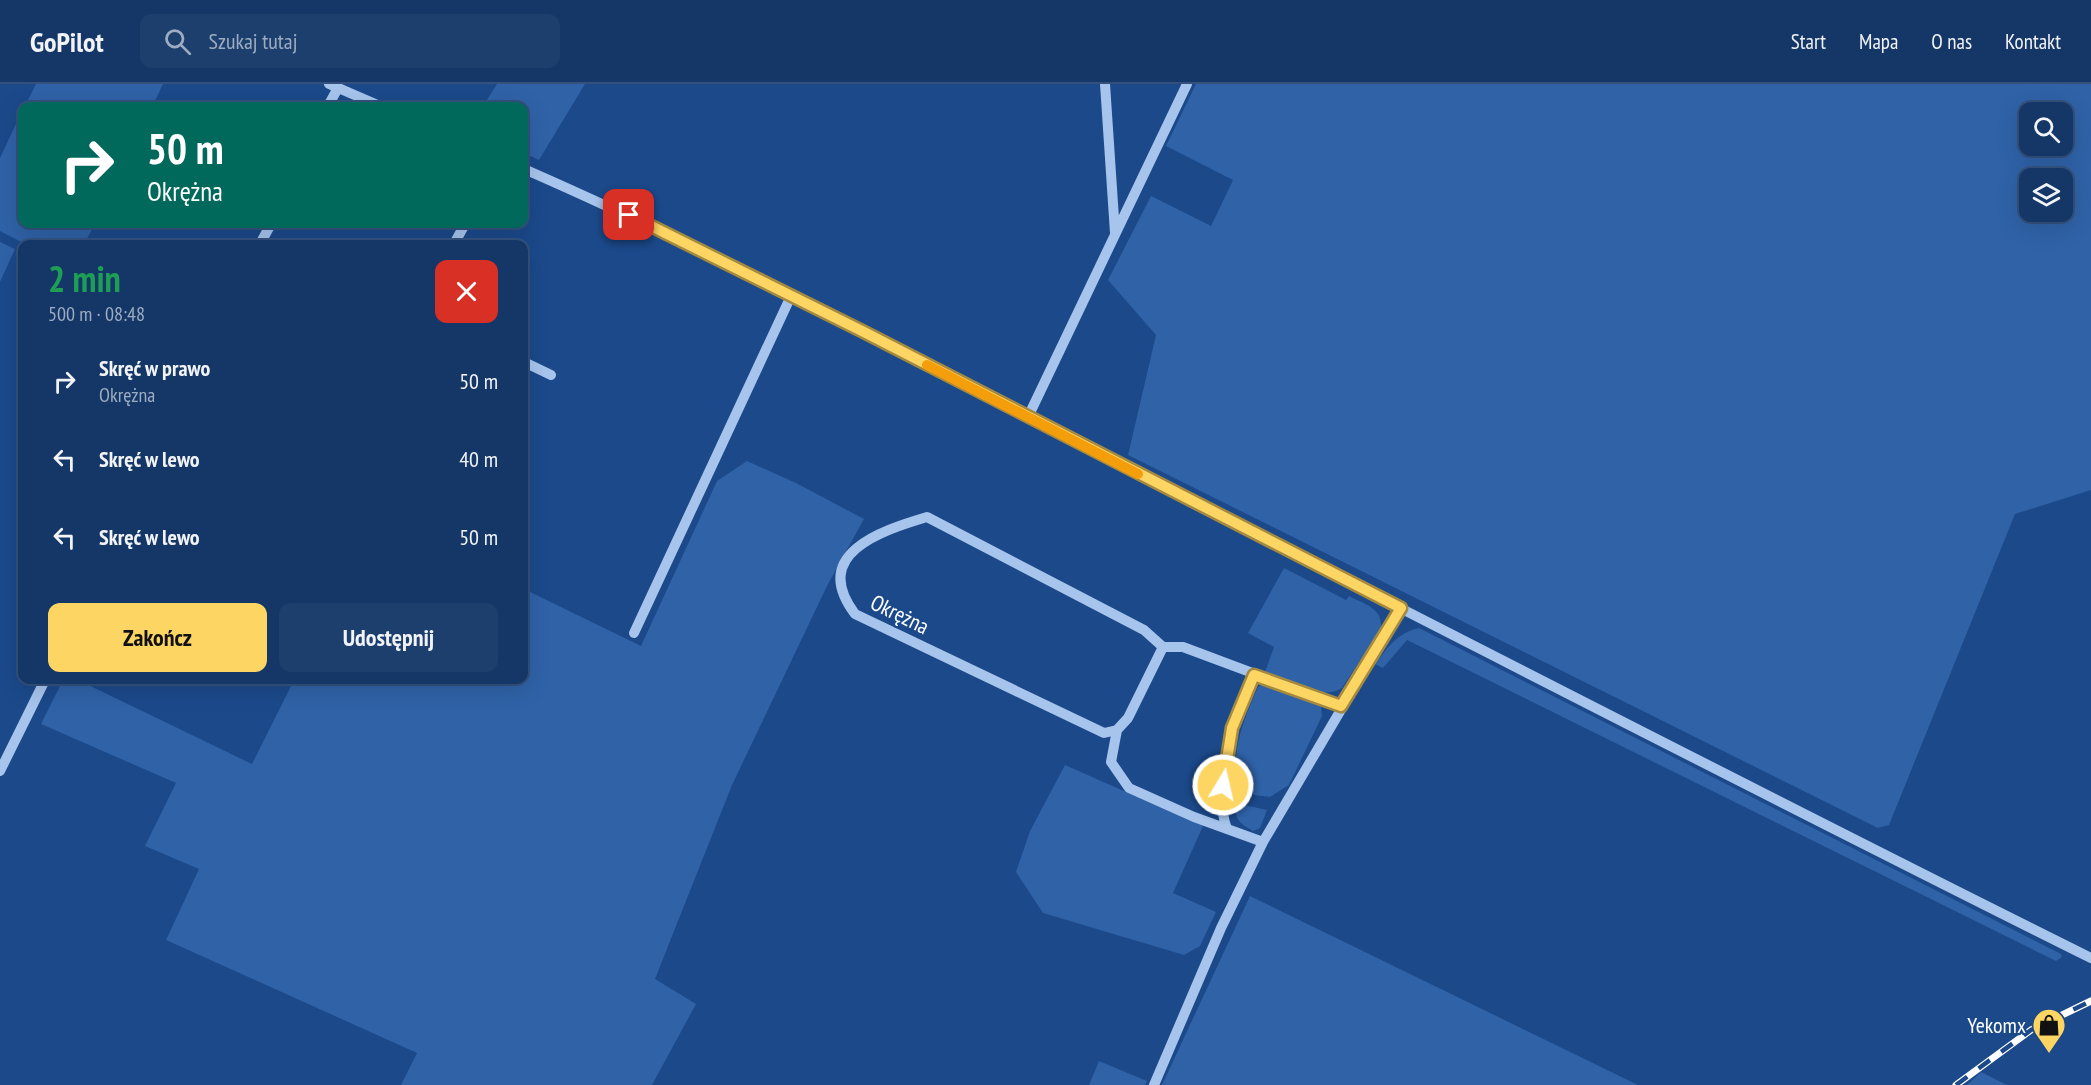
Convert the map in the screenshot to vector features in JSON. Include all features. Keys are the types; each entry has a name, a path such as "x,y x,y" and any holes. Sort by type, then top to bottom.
{"street":[{"path":"1105,84 1115,234"},
{"path":"1028,417 1187,84"},
{"path":"329,102 333,86 371,102"},
{"path":"528,171 629,215 791,296 2091,958"},
{"path":"634,633 791,296"},
{"path":"528,364 551,375"},
{"name":"Okrężna","path":"1117,730 1104,733 855,614 843,598 841,586 840,577 848,554 884,530 927,517 1144,630 1163,647"},
{"path":"1154,1085 1221,928 1263,842 1341,706 1401,608"},
{"path":"1263,842 1129,788 1111,762 1117,730 1128,718 1163,647 1183,647 1341,706"},
{"path":"1227,829 1221,812 1232,728 1254,675"},
{"path":"0,771 43,684"}],"shaded area":[{"path":"36,84 163,84 154,102 27,102"},
{"path":"497,84 585,84 539,160 528,155 528,102 486,102"},
{"path":"1196,84 2091,84 2091,490 2015,514 1889,825 1878,828 1128,455 1156,335 1108,280 1151,196 1211,226 1233,180 1166,146"},
{"path":"18,120 18,228 93,228 86,240 18,240 0,231 0,158"},
{"path":"0,242 15,249 0,282"},
{"path":"747,461 796,483 864,519 828,584 732,785 655,979 696,1004 652,1085 401,1085 417,1053 166,940 199,869 145,846 176,783 41,724 61,684 86,684 252,764 292,684 528,684 528,591 641,646 717,481"},
{"path":"1284,568 1346,600 1349,596 1366,604 1379,616 1381,628 1342,688 1334,692 1314,691 1265,672 1274,647 1248,633"},
{"path":"1419,628 2061,954 2062,957 2056,961 1407,640 1383,668 1375,664 1399,637"},
{"path":"1264,684 1321,706 1322,716 1289,785 1270,797 1254,795 1238,786 1236,773 1237,748 1243,723 1258,687"},
{"path":"1065,765 1203,826 1173,893 1216,912 1200,946 1184,955 1043,913 1016,872 1030,831"},
{"path":"1244,805 1267,810 1260,828 1253,831 1240,822 1236,807"},
{"path":"1250,896 1638,1085 1162,1085"},
{"path":"1099,1061 1147,1081 1145,1085 1089,1085"},
{"path":"1981,1072 2007,1085 1967,1085"}],"railway":[{"path":"1956,1085 2031,1030 2091,1001"}],"slow traffic":[{"path":"927,365 1138,474"}],"place":[{"name":"Yekomx","path":"2049,1054"}],"route":[{"path":"629,215 864,332 1401,608 1341,706 1254,675 1232,728 1223,785"}]}
